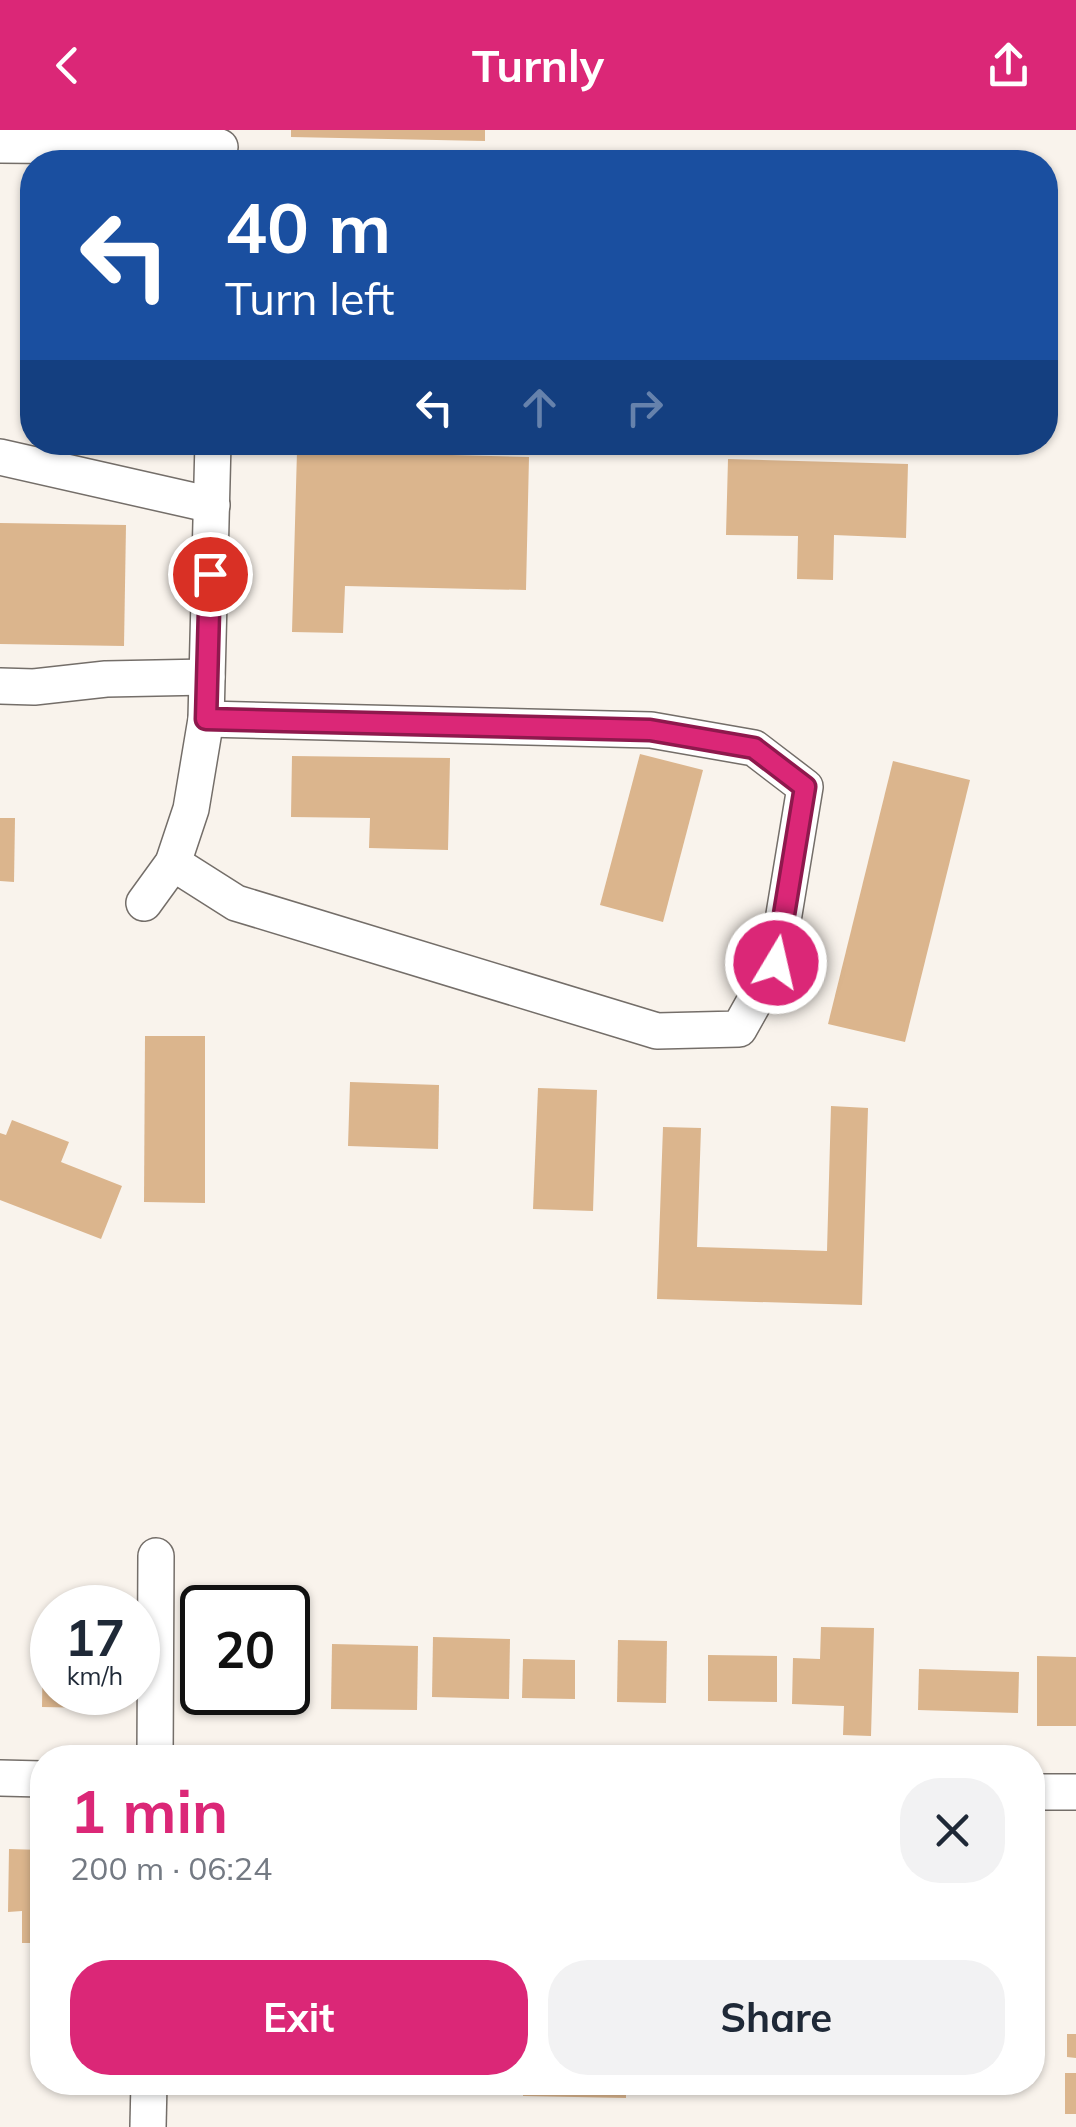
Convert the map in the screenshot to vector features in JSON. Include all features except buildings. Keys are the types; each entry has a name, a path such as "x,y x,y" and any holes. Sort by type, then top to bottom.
{"street":[{"path":"0,145 220,146"},
{"path":"144,903 173,863 191,809 206,719 213,455"},
{"path":"0,457 212,504"},
{"path":"0,686 207,678"},
{"path":"173,863 236,903 657,1032 739,1028 776,963 805,787 754,748 650,730 206,719"},
{"path":"155,1745 156,1556"},
{"path":"0,1778 30,1779"},
{"path":"1045,1792 1076,1792"},
{"path":"148,2127 149,2095"}],"route":[{"path":"210,574 206,719 650,730 754,748 805,787 776,963"}]}
